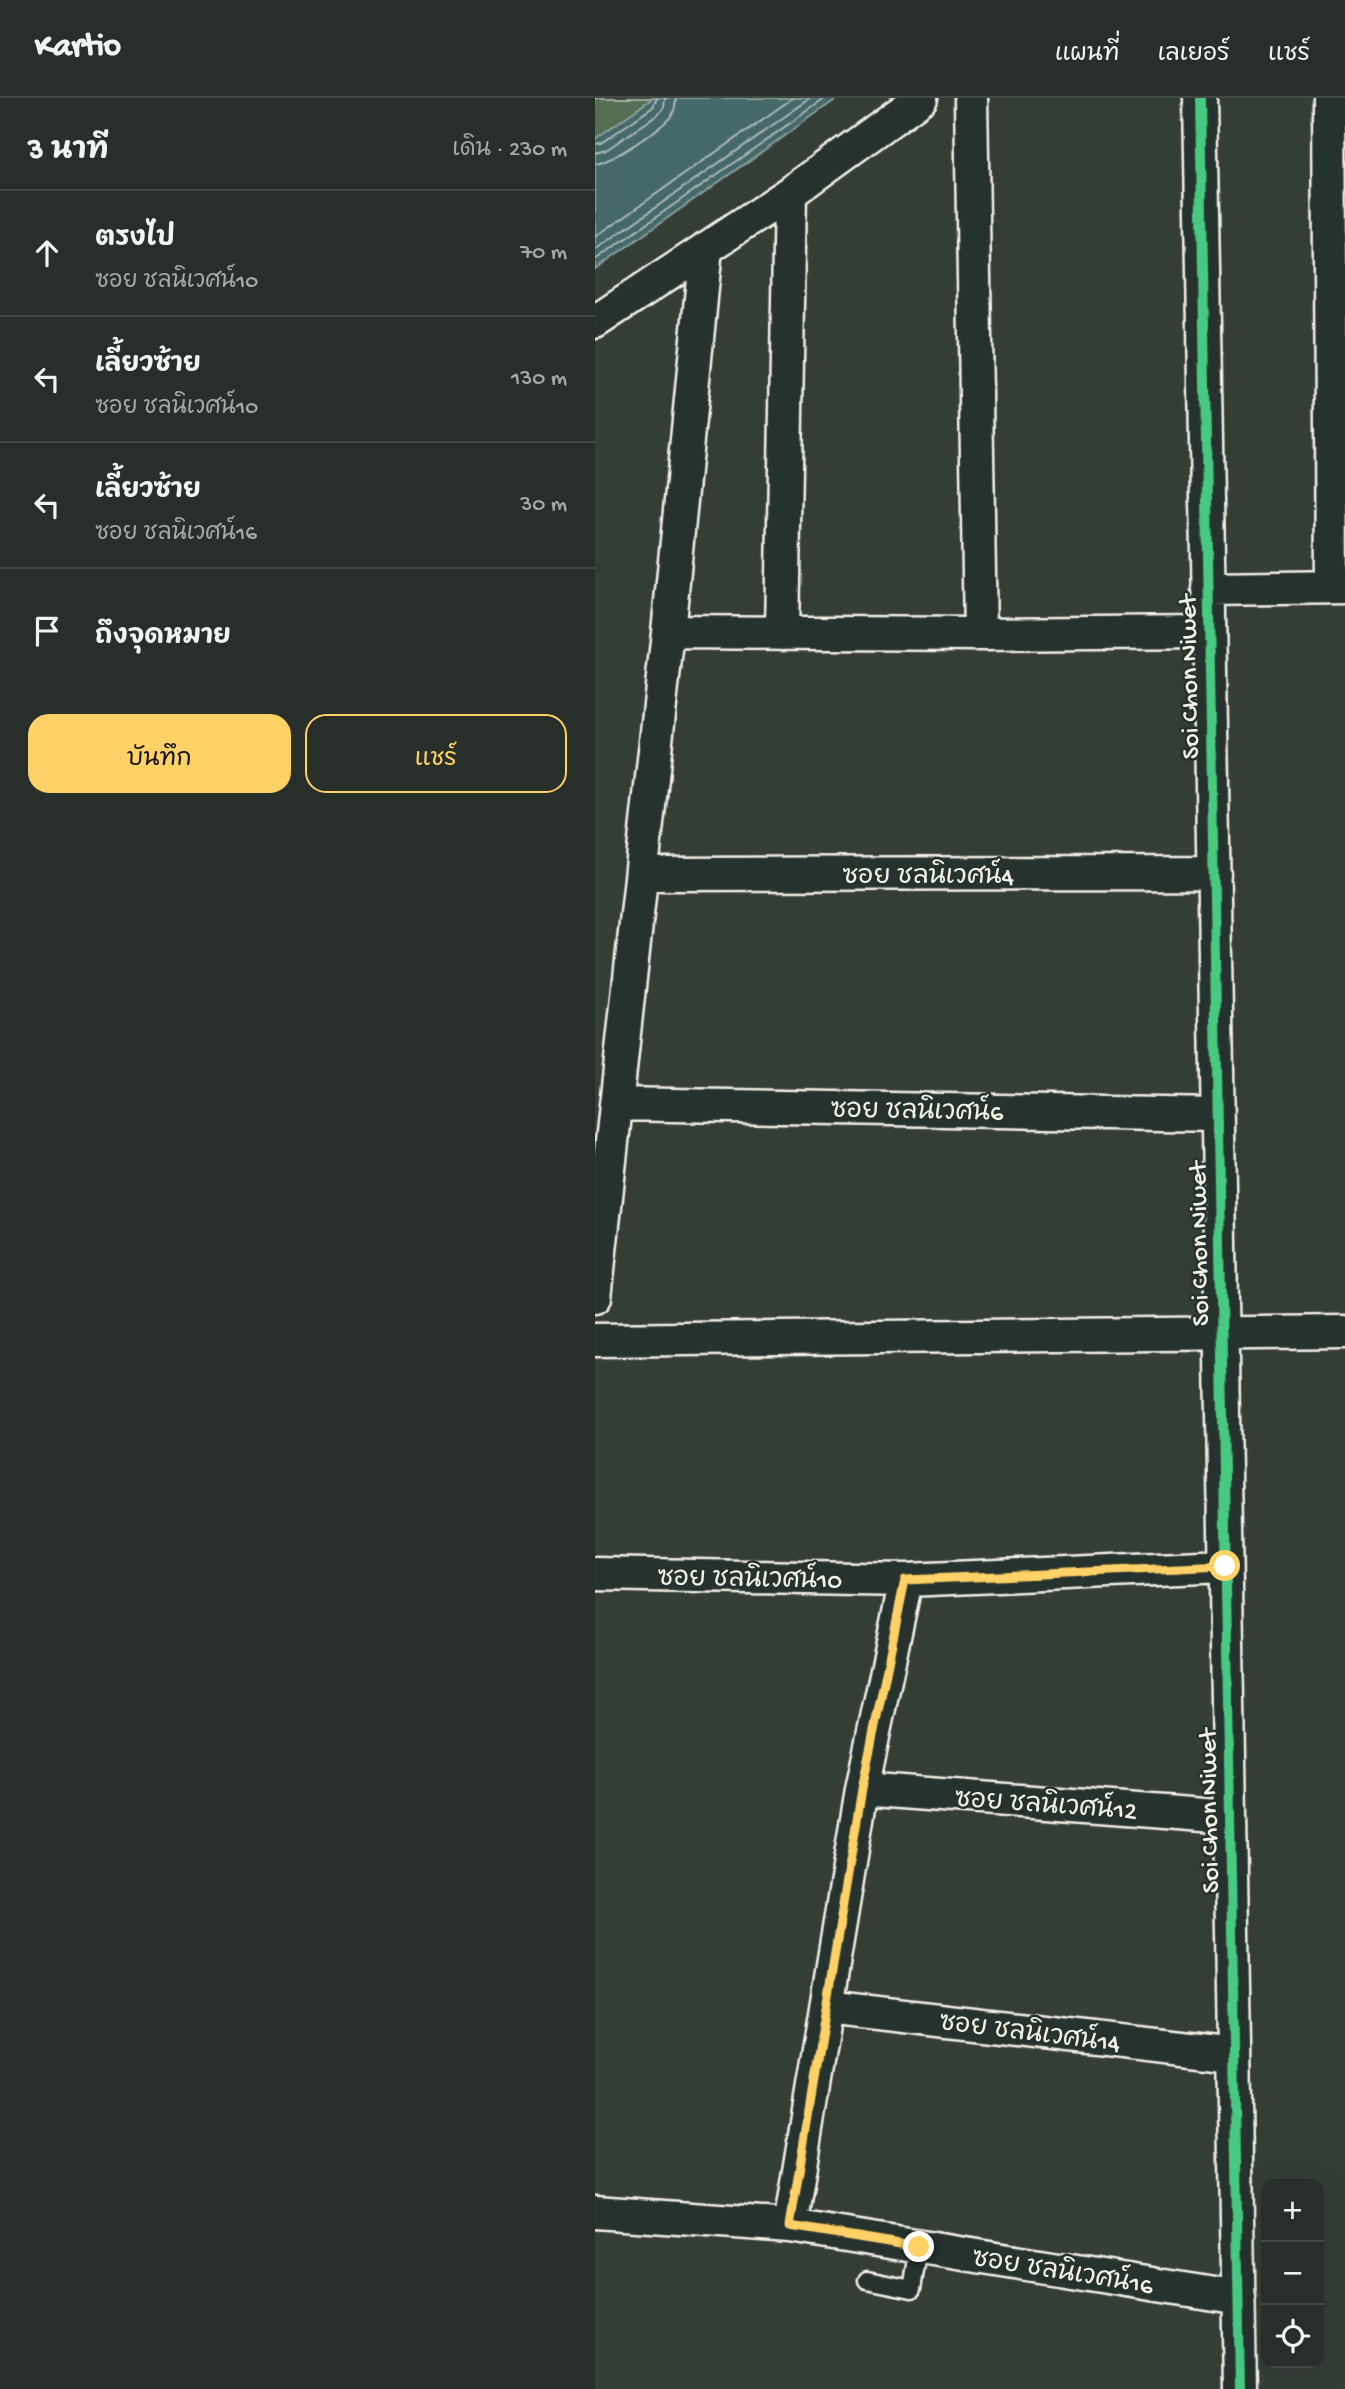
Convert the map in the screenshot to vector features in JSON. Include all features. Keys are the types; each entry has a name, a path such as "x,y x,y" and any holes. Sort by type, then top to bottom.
{"street":[{"path":"595,322 790,193 921,98"},
{"path":"971,98 980,634"},
{"name":"Soi Chon Niwet","path":"1200,98 1240,2389"},
{"path":"1209,589 1339,587 1329,98"},
{"path":"782,633 790,193"},
{"path":"595,1297 669,632 706,248"},
{"path":"669,632 1209,632"},
{"name":"ซอย ชลนิเวศน์4","path":"642,874 1214,873"},
{"name":"ซอย ชลนิเวศน์6","path":"616,1104 1217,1115"},
{"path":"595,1339 1345,1332"},
{"name":"ซอย ชลนิเวศน์10","path":"595,1574 905,1580 1225,1566"},
{"path":"790,2226 862,1789 905,1580"},
{"name":"ซอย ชลนิเวศน์12","path":"862,1789 1230,1817"},
{"name":"ซอย ชลนิเวศน์14","path":"826,2007 1234,2054"},
{"name":"ซอย ชลนิเวศน์16","path":"595,2212 790,2226 1239,2298"}],"lane":[{"path":"867,2280 912,2289 919,2247"}],"green space":[{"path":"595,98 653,98 595,139"}],"water":[{"path":"653,98 838,98 595,269 595,139"}],"cycle path":[{"path":"1200,98 1240,2389"}],"route":[{"path":"919,2247 790,2226 862,1789 905,1580 1225,1566"}]}
